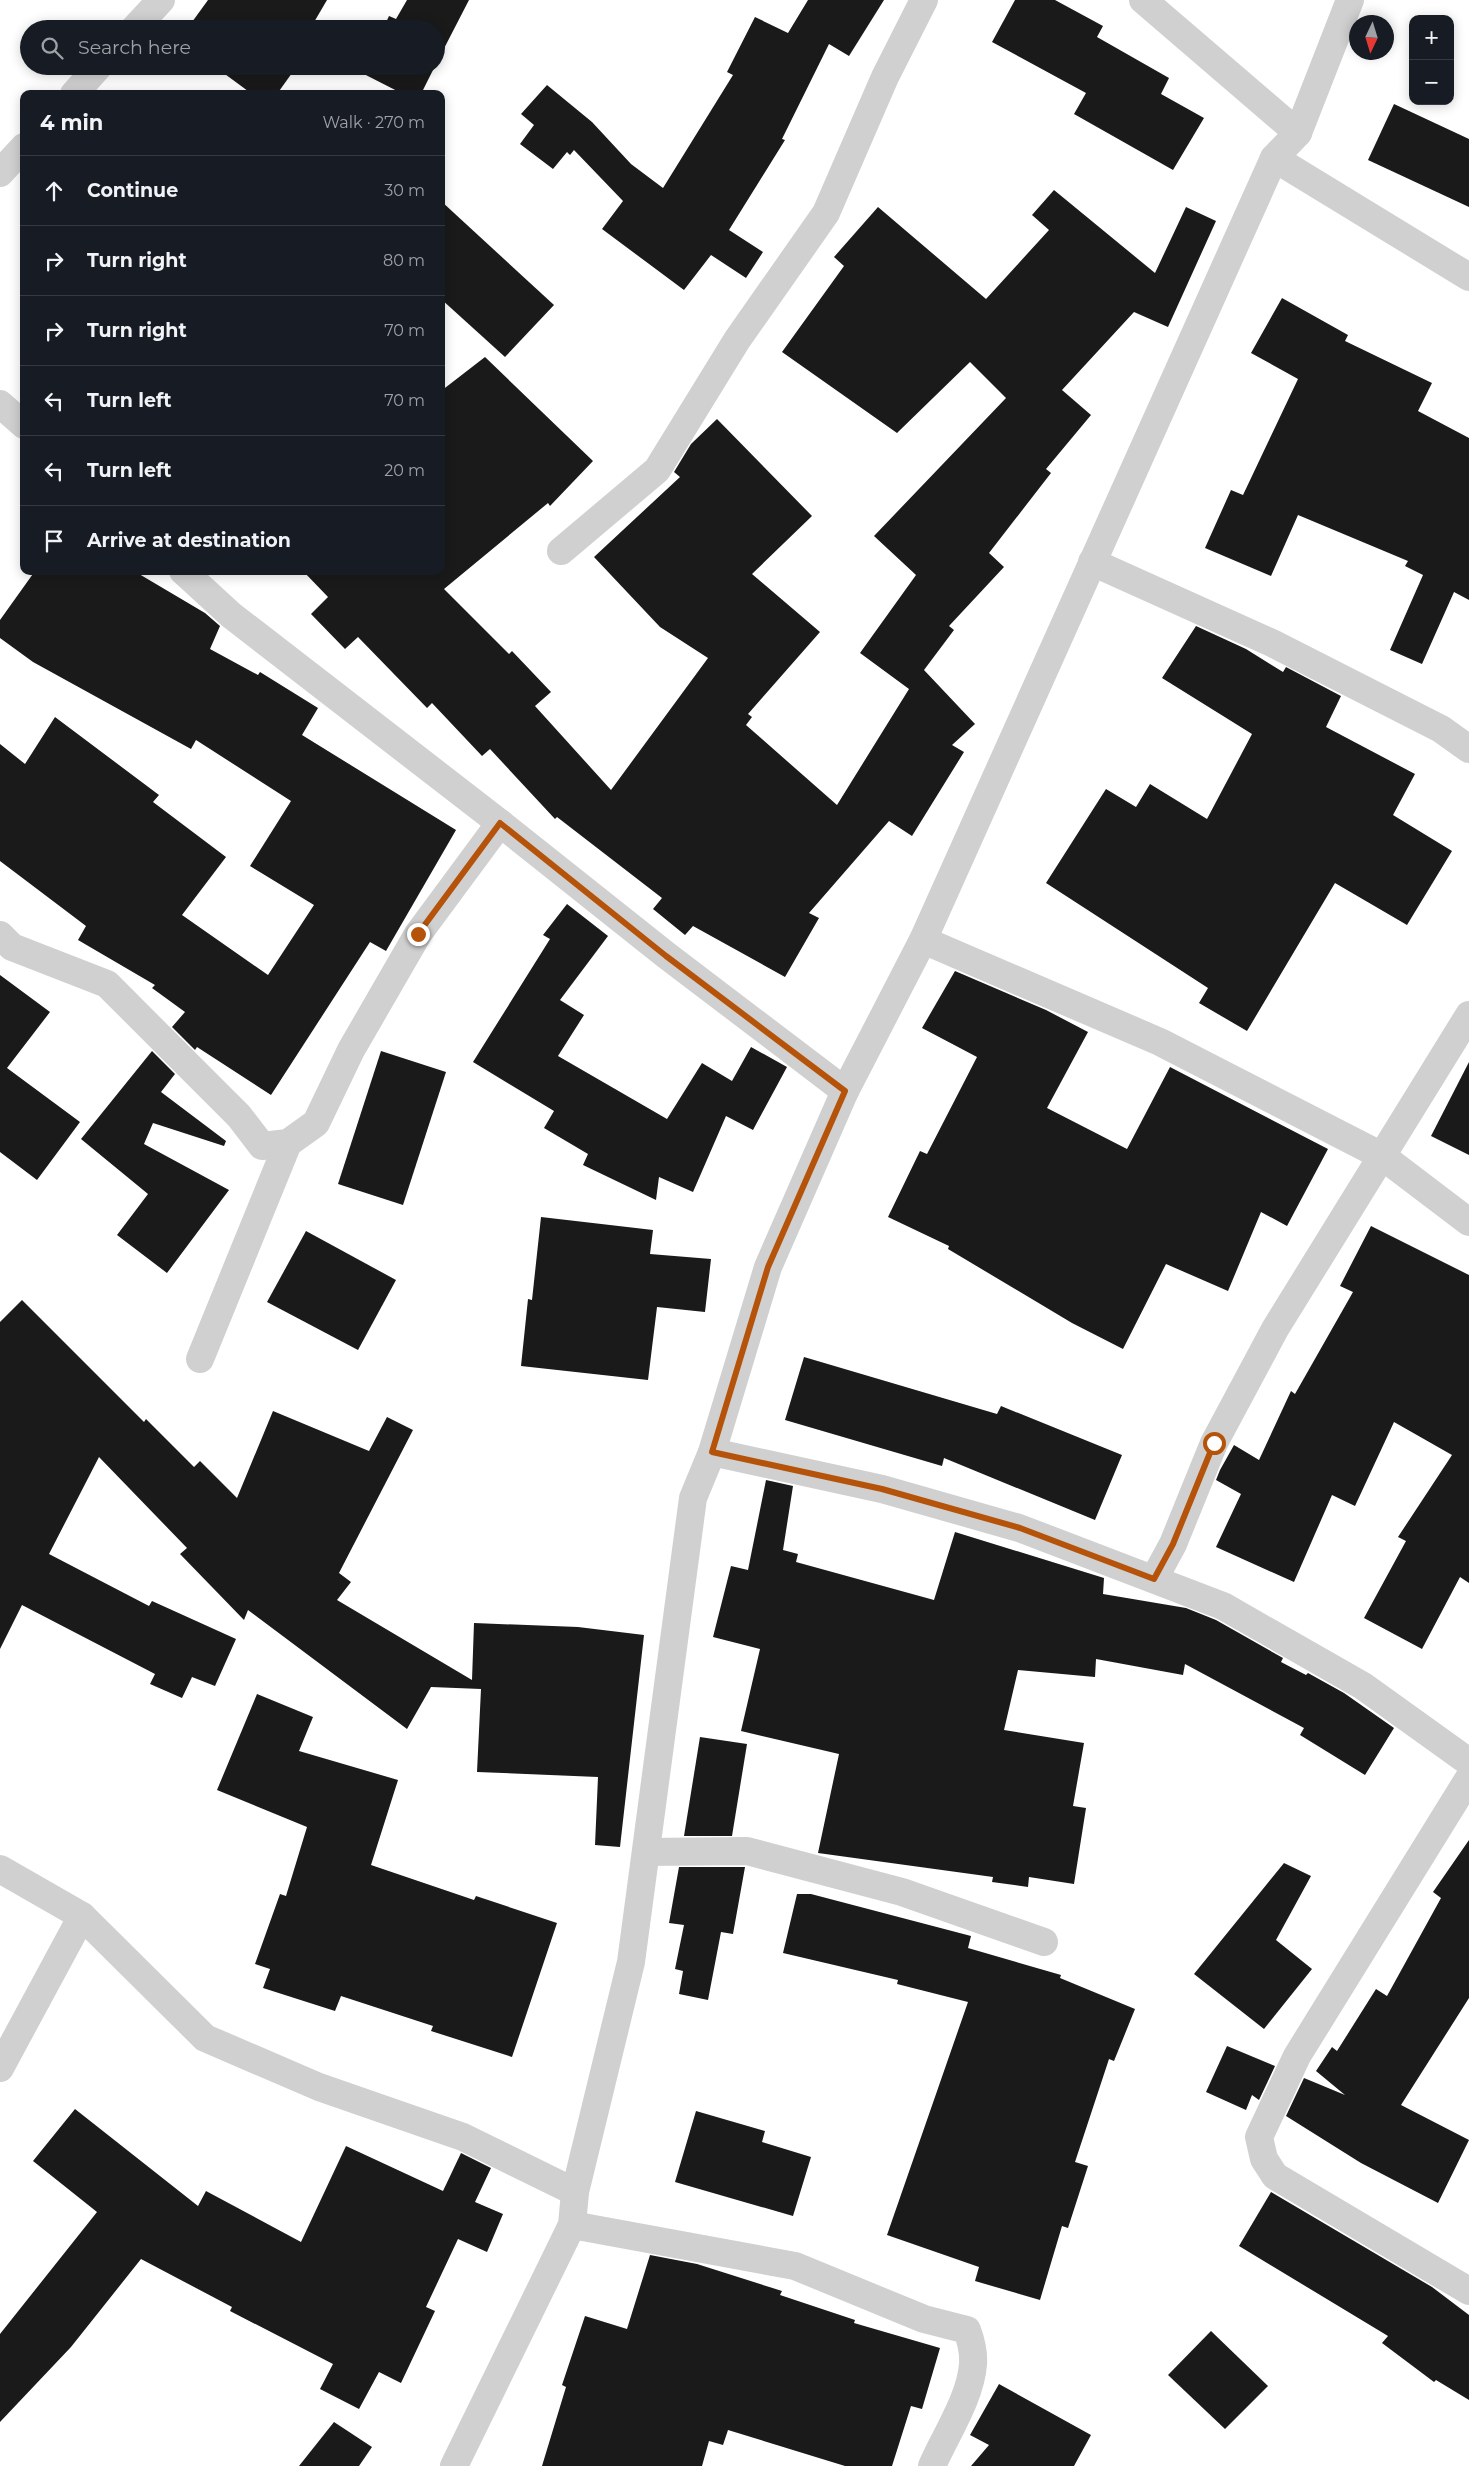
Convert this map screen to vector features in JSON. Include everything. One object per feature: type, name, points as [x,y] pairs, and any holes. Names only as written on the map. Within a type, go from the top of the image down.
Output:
[{"type":"street","points":[[142,20],[161,0]]},
{"type":"street","points":[[561,551],[657,470],[737,340],[826,213],[885,77],[924,0]]},
{"type":"street","points":[[1143,0],[1298,133]]},
{"type":"street","points":[[454,2466],[572,2225],[575,2192],[631,1962],[693,1498],[712,1452],[768,1267],[845,1091],[923,940],[1274,158],[1298,133],[1350,0]]},
{"type":"street","points":[[78,90],[91,75]]},
{"type":"street","points":[[0,173],[20,151]]},
{"type":"street","points":[[1274,158],[1469,277]]},
{"type":"street","points":[[0,404],[20,422]]},
{"type":"street","points":[[1092,562],[1272,643],[1441,728],[1469,749]]},
{"type":"street","points":[[187,575],[231,615],[500,823],[666,956],[845,1091]]},
{"type":"street","points":[[0,935],[12,948],[107,984],[239,1116],[262,1146],[288,1143],[316,1123],[351,1050],[418,934],[500,823]]},
{"type":"street","points":[[923,940],[1160,1042],[1382,1156],[1469,1222]]},
{"type":"street","points":[[1154,1579],[1173,1544],[1214,1443],[1275,1329],[1469,1015]]},
{"type":"street","points":[[200,1359],[288,1143]]},
{"type":"street","points":[[712,1452],[882,1489],[1020,1528],[1223,1606],[1346,1677],[1469,1762]]},
{"type":"street","points":[[1469,1778],[1297,2056],[1259,2137],[1264,2159],[1275,2176],[1469,2291]]},
{"type":"street","points":[[646,1852],[747,1851],[902,1892],[1044,1942]]},
{"type":"street","points":[[0,1870],[82,1916],[205,2038],[319,2087],[463,2137],[575,2192]]},
{"type":"street","points":[[0,2068],[82,1916]]},
{"type":"street","points":[[572,2225],[795,2266],[924,2318],[967,2330],[972,2347],[973,2365],[968,2389],[932,2466]]},
{"type":"building","points":[[208,0],[327,0],[315,20],[194,20]]},
{"type":"building","points":[[407,0],[469,0],[445,47],[445,20],[387,20],[389,16],[396,19]]},
{"type":"building","points":[[808,0],[884,0],[849,56],[829,44],[782,139],[785,140],[729,230],[763,252],[746,278],[711,255],[684,290],[602,229],[623,201],[574,150],[570,155],[567,152],[553,169],[520,144],[534,125],[521,114],[547,85],[592,122],[631,164],[663,188],[733,75],[727,72],[755,17],[788,33]]},
{"type":"building","points":[[1015,0],[1055,0],[1103,26],[1097,37],[1169,78],[1161,94],[1204,118],[1173,170],[1074,114],[1086,93],[992,42]]},
{"type":"building","points":[[226,75],[291,75],[280,90],[247,90]]},
{"type":"building","points":[[366,75],[430,75],[423,90],[395,90]]},
{"type":"building","points":[[1394,104],[1469,139],[1469,207],[1368,160]]},
{"type":"building","points":[[1054,190],[1155,273],[1186,207],[1216,221],[1168,327],[1134,312],[1062,390],[1091,415],[1046,469],[1051,473],[989,553],[1004,567],[949,626],[954,630],[924,670],[975,724],[952,745],[964,752],[912,836],[889,821],[809,913],[819,918],[785,977],[693,926],[685,935],[653,909],[662,898],[557,817],[555,819],[490,749],[482,756],[432,703],[427,708],[358,637],[345,649],[311,614],[328,597],[307,575],[445,575],[445,388],[485,357],[593,461],[550,506],[548,503],[444,589],[509,654],[512,651],[551,692],[535,706],[611,790],[708,658],[660,627],[594,557],[680,477],[674,472],[691,444],[717,419],[812,516],[752,574],[820,632],[748,714],[752,717],[746,725],[837,805],[909,689],[860,653],[916,575],[874,536],[1006,398],[970,362],[897,433],[782,352],[844,266],[834,257],[878,207],[986,299],[1049,230],[1032,215]]},
{"type":"building","points":[[445,205],[554,305],[505,357],[445,303]]},
{"type":"building","points":[[1282,298],[1348,335],[1345,341],[1432,383],[1418,411],[1469,438],[1469,600],[1454,592],[1422,664],[1390,650],[1423,575],[1405,566],[1408,561],[1298,515],[1271,576],[1205,548],[1231,490],[1243,495],[1298,379],[1251,353]]},
{"type":"building","points":[[32,575],[141,575],[205,613],[220,626],[210,649],[258,675],[260,672],[318,708],[302,735],[456,830],[386,951],[370,942],[271,1095],[197,1047],[195,1050],[172,1027],[185,1012],[152,988],[155,985],[78,940],[86,926],[0,861],[0,744],[25,764],[55,717],[159,795],[153,802],[226,857],[182,915],[268,975],[314,905],[250,866],[291,801],[196,740],[191,749],[33,662],[0,638],[0,620]]},
{"type":"building","points":[[1196,626],[1246,649],[1283,672],[1286,667],[1341,696],[1326,727],[1415,774],[1393,815],[1452,851],[1407,925],[1335,883],[1247,1031],[1199,1003],[1208,988],[1046,883],[1106,789],[1136,807],[1150,784],[1207,819],[1252,734],[1162,678]]},
{"type":"building","points":[[567,904],[608,936],[560,1000],[584,1015],[558,1056],[667,1119],[702,1063],[732,1081],[751,1047],[787,1067],[753,1130],[726,1116],[693,1192],[659,1177],[656,1200],[583,1165],[588,1154],[544,1128],[554,1111],[473,1062],[550,939],[543,935]]},
{"type":"building","points":[[955,971],[1046,1010],[1088,1032],[1047,1108],[1127,1149],[1170,1067],[1328,1149],[1287,1226],[1261,1212],[1228,1291],[1166,1264],[1123,1349],[1072,1323],[948,1249],[949,1246],[888,1217],[920,1151],[927,1154],[977,1057],[922,1028]]},
{"type":"building","points":[[0,975],[50,1012],[7,1068],[80,1122],[37,1180],[0,1152]]},
{"type":"building","points":[[152,1051],[175,1074],[161,1092],[226,1141],[224,1146],[153,1123],[144,1144],[229,1190],[167,1273],[117,1235],[148,1194],[81,1139]]},
{"type":"building","points":[[381,1051],[446,1072],[403,1205],[338,1184]]},
{"type":"building","points":[[1469,1062],[1469,1155],[1431,1136]]},
{"type":"building","points":[[541,1217],[653,1230],[650,1254],[711,1259],[705,1312],[657,1307],[648,1380],[521,1366],[528,1299],[532,1300]]},
{"type":"building","points":[[1371,1226],[1469,1275],[1469,1583],[1460,1577],[1422,1649],[1364,1618],[1406,1541],[1398,1537],[1452,1455],[1394,1422],[1355,1506],[1332,1495],[1294,1582],[1216,1547],[1241,1494],[1216,1480],[1220,1470],[1234,1445],[1259,1460],[1291,1391],[1295,1394],[1353,1292],[1340,1286]]},
{"type":"building","points":[[306,1231],[396,1280],[358,1350],[267,1302]]},
{"type":"building","points":[[22,1300],[144,1422],[146,1419],[194,1467],[200,1461],[237,1498],[273,1411],[369,1451],[387,1417],[413,1430],[339,1573],[351,1582],[337,1600],[472,1680],[474,1623],[578,1627],[644,1635],[620,1847],[595,1845],[598,1777],[477,1772],[481,1689],[431,1687],[407,1729],[248,1610],[244,1620],[180,1554],[187,1548],[99,1457],[49,1554],[149,1606],[152,1601],[236,1639],[215,1686],[192,1677],[182,1698],[150,1684],[155,1674],[22,1605],[0,1649],[0,1322]]},
{"type":"building","points":[[804,1357],[997,1414],[1001,1406],[1122,1455],[1095,1520],[944,1458],[942,1466],[785,1420]]},
{"type":"building","points":[[766,1480],[793,1486],[783,1550],[798,1554],[796,1562],[934,1600],[955,1532],[1104,1578],[1103,1594],[1186,1608],[1216,1620],[1283,1658],[1281,1662],[1306,1675],[1308,1673],[1344,1693],[1394,1728],[1365,1775],[1300,1735],[1304,1728],[1185,1664],[1183,1675],[1096,1659],[1095,1677],[1018,1670],[1004,1730],[1084,1743],[1073,1806],[1086,1808],[1074,1884],[1029,1877],[1028,1887],[992,1882],[993,1877],[818,1853],[839,1754],[741,1731],[760,1649],[713,1637],[731,1566],[748,1570]]},
{"type":"building","points":[[257,1694],[313,1717],[299,1751],[398,1780],[371,1865],[474,1900],[476,1896],[557,1923],[512,2057],[431,2031],[433,2026],[341,1996],[335,2011],[263,1988],[270,1969],[255,1964],[280,1894],[286,1896],[307,1827],[217,1790]]},
{"type":"building","points":[[700,1737],[747,1744],[732,1836],[684,1836]]},
{"type":"building","points":[[1469,1840],[1469,1998],[1401,2105],[1469,2140],[1438,2203],[1361,2163],[1286,2116],[1304,2078],[1345,2095],[1316,2071],[1332,2047],[1337,2051],[1376,1989],[1387,1996],[1441,1898],[1433,1892]]},
{"type":"building","points":[[1284,1863],[1311,1876],[1276,1940],[1312,1969],[1264,2029],[1194,1974]]},
{"type":"building","points":[[679,1867],[745,1867],[733,1934],[721,1932],[708,2000],[679,1994],[683,1971],[675,1969],[684,1925],[669,1923]]},
{"type":"building","points":[[797,1894],[811,1894],[971,1936],[968,1948],[1061,1975],[1060,1978],[1135,2009],[1114,2061],[1109,2059],[1075,2162],[1088,2166],[1068,2228],[1062,2226],[1040,2300],[975,2281],[979,2267],[887,2235],[968,2002],[897,1984],[898,1980],[783,1953]]},
{"type":"building","points":[[1227,2046],[1275,2066],[1259,2100],[1252,2095],[1246,2110],[1206,2092]]},
{"type":"building","points":[[75,2109],[198,2206],[206,2191],[301,2242],[346,2146],[443,2191],[461,2153],[491,2168],[475,2202],[503,2214],[487,2252],[458,2239],[426,2307],[435,2311],[401,2383],[379,2372],[359,2409],[320,2389],[333,2364],[230,2311],[232,2307],[141,2259],[71,2347],[0,2422],[0,2334],[97,2212],[33,2161]]},
{"type":"building","points":[[696,2111],[765,2131],[762,2142],[811,2157],[793,2216],[675,2182]]},
{"type":"building","points":[[1271,2192],[1432,2287],[1469,2315],[1469,2400],[1436,2380],[1434,2382],[1382,2343],[1388,2336],[1239,2246]]},
{"type":"building","points":[[650,2255],[697,2264],[782,2291],[780,2295],[855,2320],[854,2323],[940,2348],[922,2409],[911,2406],[892,2466],[845,2466],[728,2430],[723,2445],[709,2441],[702,2466],[542,2466],[566,2387],[562,2385],[585,2316],[627,2329]]},
{"type":"building","points":[[1211,2331],[1268,2386],[1225,2429],[1168,2375]]},
{"type":"building","points":[[999,2384],[1091,2435],[1074,2466],[971,2466],[989,2445],[970,2435]]},
{"type":"building","points":[[334,2422],[372,2447],[359,2466],[299,2466]]},
{"type":"route","points":[[418,934],[500,823],[666,956],[845,1091],[768,1267],[712,1452],[882,1489],[1020,1528],[1154,1579],[1173,1544],[1214,1443]]}]
